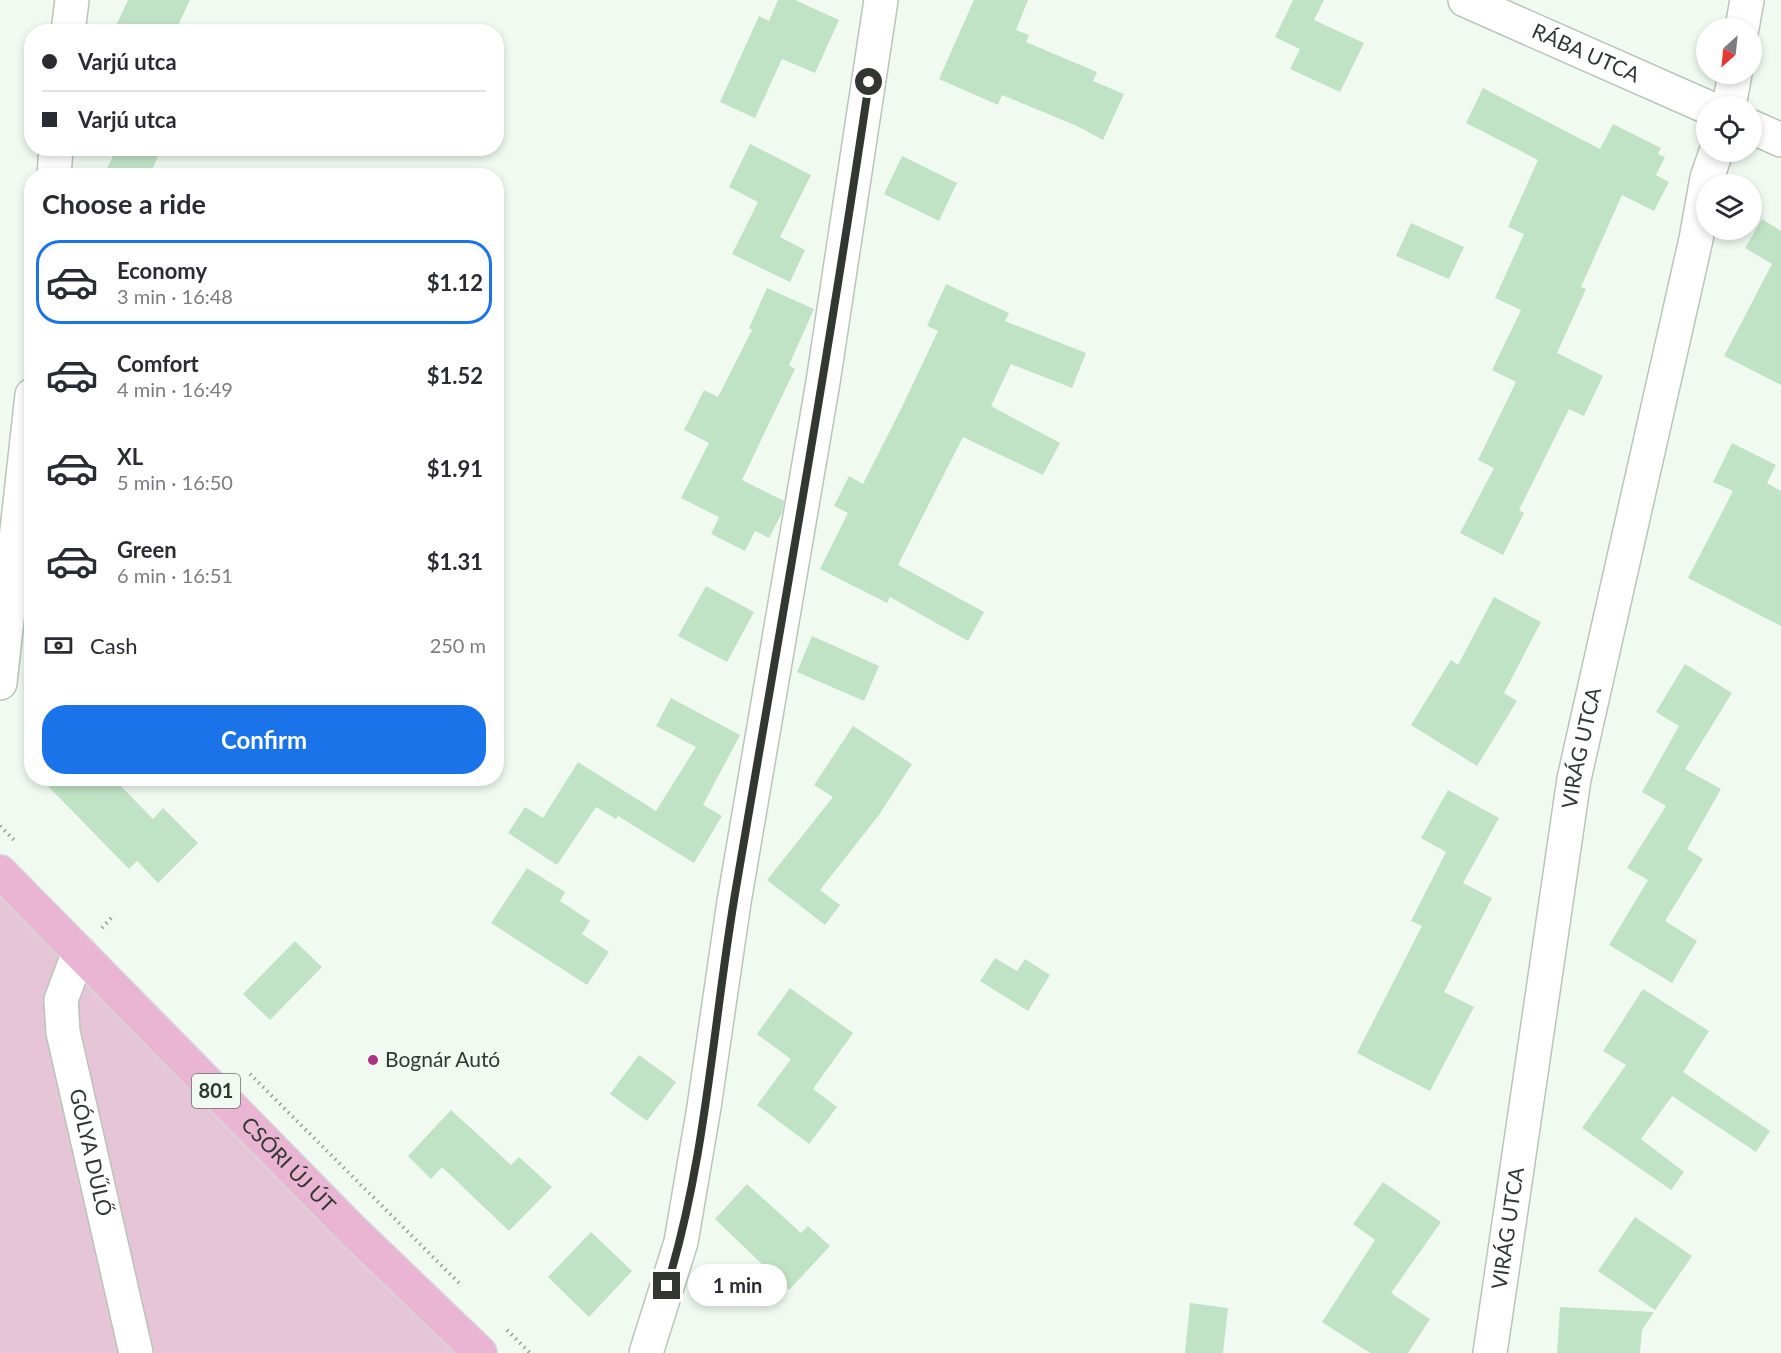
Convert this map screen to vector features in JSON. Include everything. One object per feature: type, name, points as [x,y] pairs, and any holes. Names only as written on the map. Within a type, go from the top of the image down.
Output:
[{"type":"main road","name":"CSÓRI ÚJ ÚT","points":[[0,872],[352,1230],[480,1353]]},
{"type":"street","points":[[69,24],[72,0]]},
{"type":"street","points":[[646,1353],[681,1242],[734,902],[823,382],[881,0]]},
{"type":"street","name":"RÁBA UTCA","points":[[1465,0],[1696,102]]},
{"type":"street","points":[[1744,18],[1747,0]]},
{"type":"street","points":[[1762,131],[1781,140]]},
{"type":"street","name":"VIRÁG UTCA","points":[[1490,1353],[1574,779],[1694,250],[1707,178],[1713,162]]},
{"type":"street","points":[[0,683],[24,467]]},
{"type":"street","name":"GÓLYA DŰLŐ","points":[[79,952],[61,1000],[63,1032],[136,1353]]},
{"type":"path","points":[[110,936],[102,927],[112,917]]},
{"type":"path","points":[[244,1069],[463,1286]]},
{"type":"path","points":[[504,1328],[530,1353]]},
{"type":"shaded area","points":[[0,872],[480,1353],[0,1353]]},
{"type":"building","points":[[128,0],[190,0],[179,24],[117,24]]},
{"type":"building","points":[[778,0],[795,0],[839,20],[815,73],[782,59],[755,118],[720,102],[759,16],[769,21]]},
{"type":"building","points":[[974,0],[1028,0],[1016,30],[1029,35],[1026,42],[1097,72],[1093,81],[1124,94],[1103,140],[1077,126],[1002,95],[998,105],[939,79]]},
{"type":"building","points":[[1293,0],[1324,0],[1314,20],[1364,43],[1340,92],[1290,69],[1300,49],[1275,37]]},
{"type":"building","points":[[1483,88],[1600,149],[1613,124],[1661,148],[1658,154],[1665,157],[1656,175],[1669,182],[1654,211],[1622,195],[1581,287],[1586,289],[1557,353],[1603,376],[1584,416],[1569,409],[1519,510],[1524,513],[1503,555],[1460,533],[1494,468],[1478,460],[1516,382],[1492,370],[1521,310],[1495,298],[1524,234],[1508,227],[1538,160],[1466,123]]},
{"type":"building","points":[[750,144],[811,175],[780,237],[805,250],[790,282],[732,254],[758,202],[729,187]]},
{"type":"building","points":[[113,156],[158,156],[153,168],[107,168]]},
{"type":"building","points":[[902,156],[957,183],[939,221],[884,194]]},
{"type":"building","points":[[1762,219],[1781,231],[1781,385],[1724,356],[1772,264],[1745,248],[1750,240],[1762,240]]},
{"type":"building","points":[[1411,223],[1464,247],[1449,279],[1396,256]]},
{"type":"building","points":[[946,284],[1009,313],[1005,321],[1086,353],[1072,388],[1011,364],[991,406],[1060,443],[1043,475],[963,437],[898,565],[984,612],[968,641],[890,597],[887,603],[820,569],[848,513],[834,506],[849,476],[863,484],[902,407],[938,331],[927,326]]},
{"type":"building","points":[[767,288],[814,309],[789,365],[795,369],[742,480],[784,501],[782,513],[769,538],[755,531],[745,551],[711,534],[719,517],[681,498],[709,443],[684,430],[704,390],[718,397],[752,330],[749,328]]},
{"type":"building","points":[[1732,443],[1776,465],[1767,483],[1781,491],[1781,626],[1688,578],[1733,491],[1713,482]]},
{"type":"building","points":[[706,586],[754,612],[727,662],[678,636]]},
{"type":"building","points":[[1494,597],[1541,622],[1504,693],[1517,701],[1477,766],[1411,725],[1451,660],[1458,665]]},
{"type":"building","points":[[812,636],[879,666],[864,701],[797,672]]},
{"type":"building","points":[[1685,664],[1732,693],[1685,769],[1721,789],[1687,849],[1703,859],[1665,921],[1697,941],[1672,983],[1609,945],[1648,880],[1627,868],[1666,806],[1642,792],[1679,726],[1656,712]]},
{"type":"building","points":[[671,698],[740,735],[703,805],[722,816],[694,863],[618,816],[616,819],[596,807],[557,865],[508,833],[525,807],[543,818],[578,762],[656,811],[696,747],[656,726]]},
{"type":"building","points":[[853,726],[912,764],[879,815],[820,890],[840,905],[825,925],[767,880],[833,797],[814,785]]},
{"type":"building","points":[[48,786],[121,786],[153,819],[163,808],[198,843],[158,883],[137,861],[129,869]]},
{"type":"building","points":[[1448,790],[1499,818],[1463,883],[1492,898],[1444,992],[1474,1007],[1430,1091],[1357,1053],[1422,926],[1411,921],[1446,852],[1421,838]]},
{"type":"building","points":[[527,868],[565,892],[560,901],[590,921],[582,934],[609,952],[587,985],[491,923]]},
{"type":"building","points":[[295,941],[322,967],[270,1020],[243,994]]},
{"type":"building","points":[[995,958],[1017,971],[1025,959],[1050,975],[1028,1011],[980,981]]},
{"type":"building","points":[[790,988],[853,1033],[813,1089],[837,1107],[809,1144],[757,1105],[791,1059],[757,1034]]},
{"type":"building","points":[[1643,989],[1709,1031],[1683,1072],[1770,1131],[1756,1152],[1672,1096],[1641,1139],[1684,1172],[1671,1190],[1582,1128],[1626,1065],[1603,1051]]},
{"type":"building","points":[[639,1055],[676,1082],[647,1121],[610,1094]]},
{"type":"building","points":[[451,1110],[511,1165],[519,1157],[552,1187],[509,1231],[442,1167],[431,1179],[408,1156]]},
{"type":"building","points":[[1383,1182],[1441,1222],[1391,1293],[1430,1319],[1408,1353],[1370,1353],[1322,1322],[1375,1240],[1353,1224]]},
{"type":"building","points":[[747,1184],[801,1233],[808,1226],[830,1246],[789,1290],[715,1219]]},
{"type":"building","points":[[1635,1217],[1692,1256],[1655,1310],[1598,1271]]},
{"type":"building","points":[[591,1232],[632,1271],[589,1317],[548,1277]]},
{"type":"building","points":[[1190,1303],[1228,1308],[1223,1353],[1185,1353]]},
{"type":"building","points":[[1560,1307],[1654,1312],[1642,1330],[1640,1353],[1557,1353]]},
{"type":"place","name":"Bognár Autó","points":[[373,1060]]},
{"type":"route","points":[[667,1286],[681,1242],[704,1107],[734,902],[823,382],[869,82]]}]
